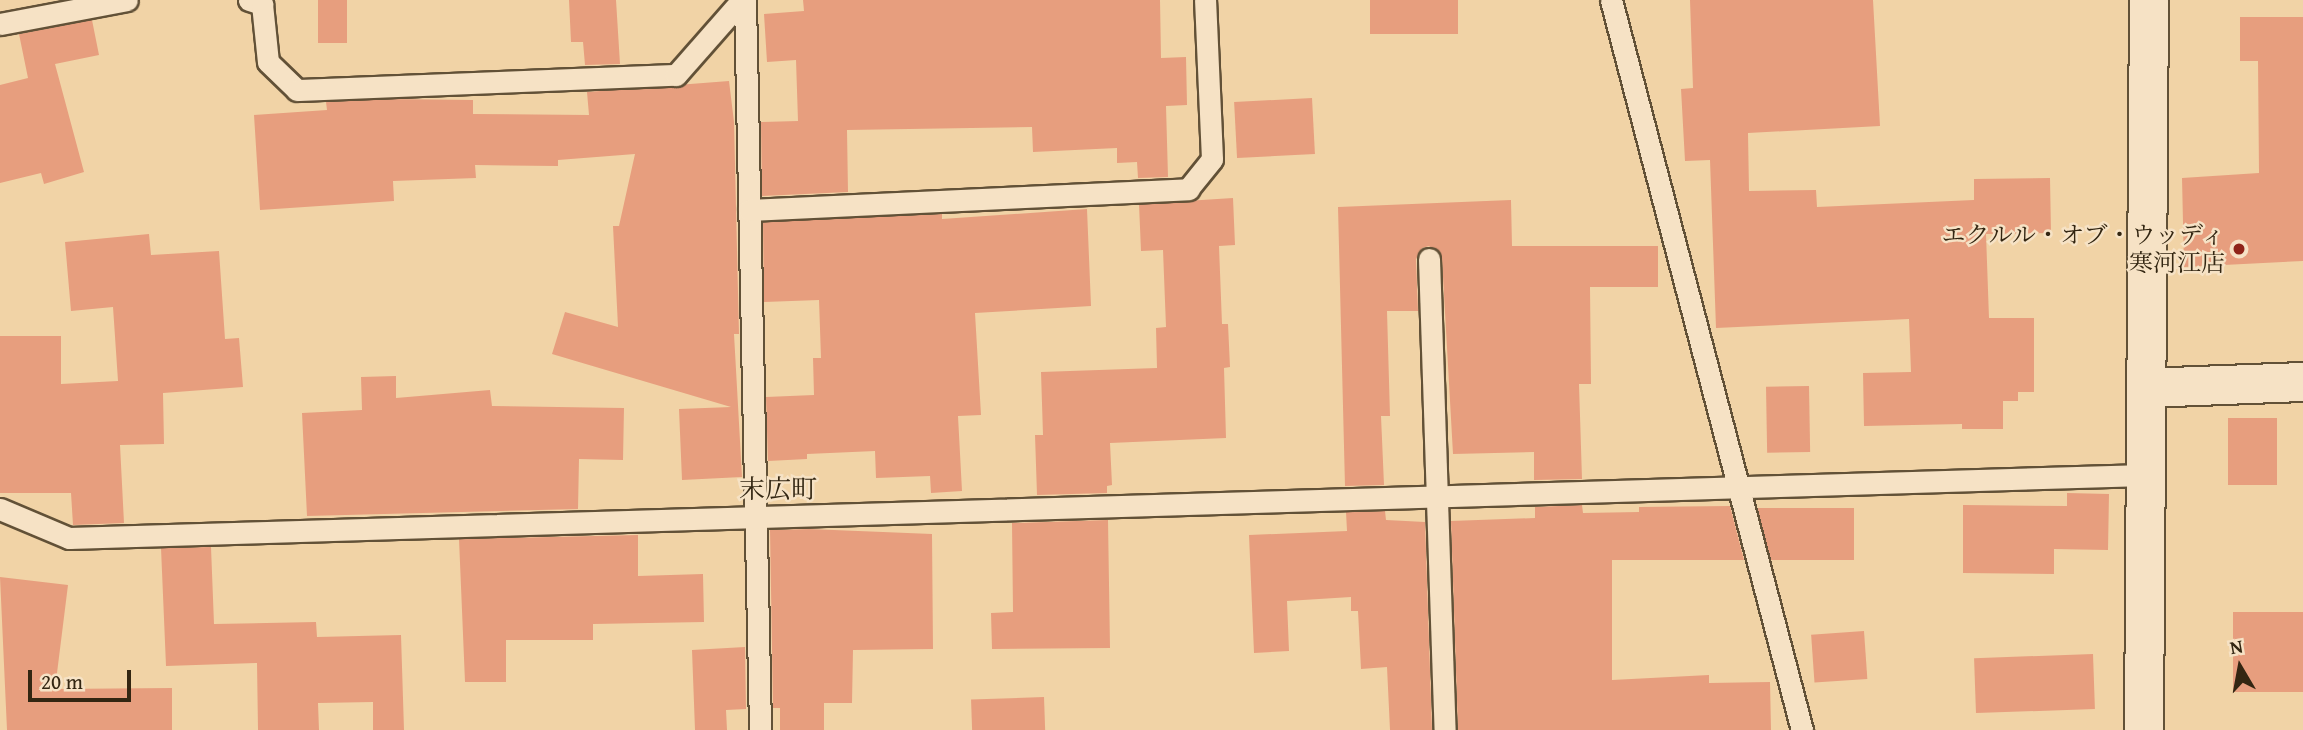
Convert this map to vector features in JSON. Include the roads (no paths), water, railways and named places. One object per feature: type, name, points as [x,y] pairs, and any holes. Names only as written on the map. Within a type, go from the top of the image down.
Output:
[{"type":"street","points":[[2144,730],[2149,0]]},
{"type":"street","points":[[2146,388],[2303,382]]},
{"type":"lane","points":[[0,24],[127,0]]},
{"type":"lane","points":[[249,0],[262,4],[268,62],[297,90],[676,75],[743,1]]},
{"type":"lane","points":[[749,211],[1188,189],[1212,159],[1205,0]]},
{"type":"lane","points":[[1611,0],[1802,730]]},
{"type":"lane","points":[[743,1],[760,730]]},
{"type":"lane","points":[[1429,260],[1445,730]]},
{"type":"lane","points":[[0,509],[69,538],[2145,475]]},
{"type":"place","name":"エクルル・オブ・ウッディ 寒河江店","points":[[2239,249]]},
{"type":"district","name":"末広町","points":[[778,489]]}]
